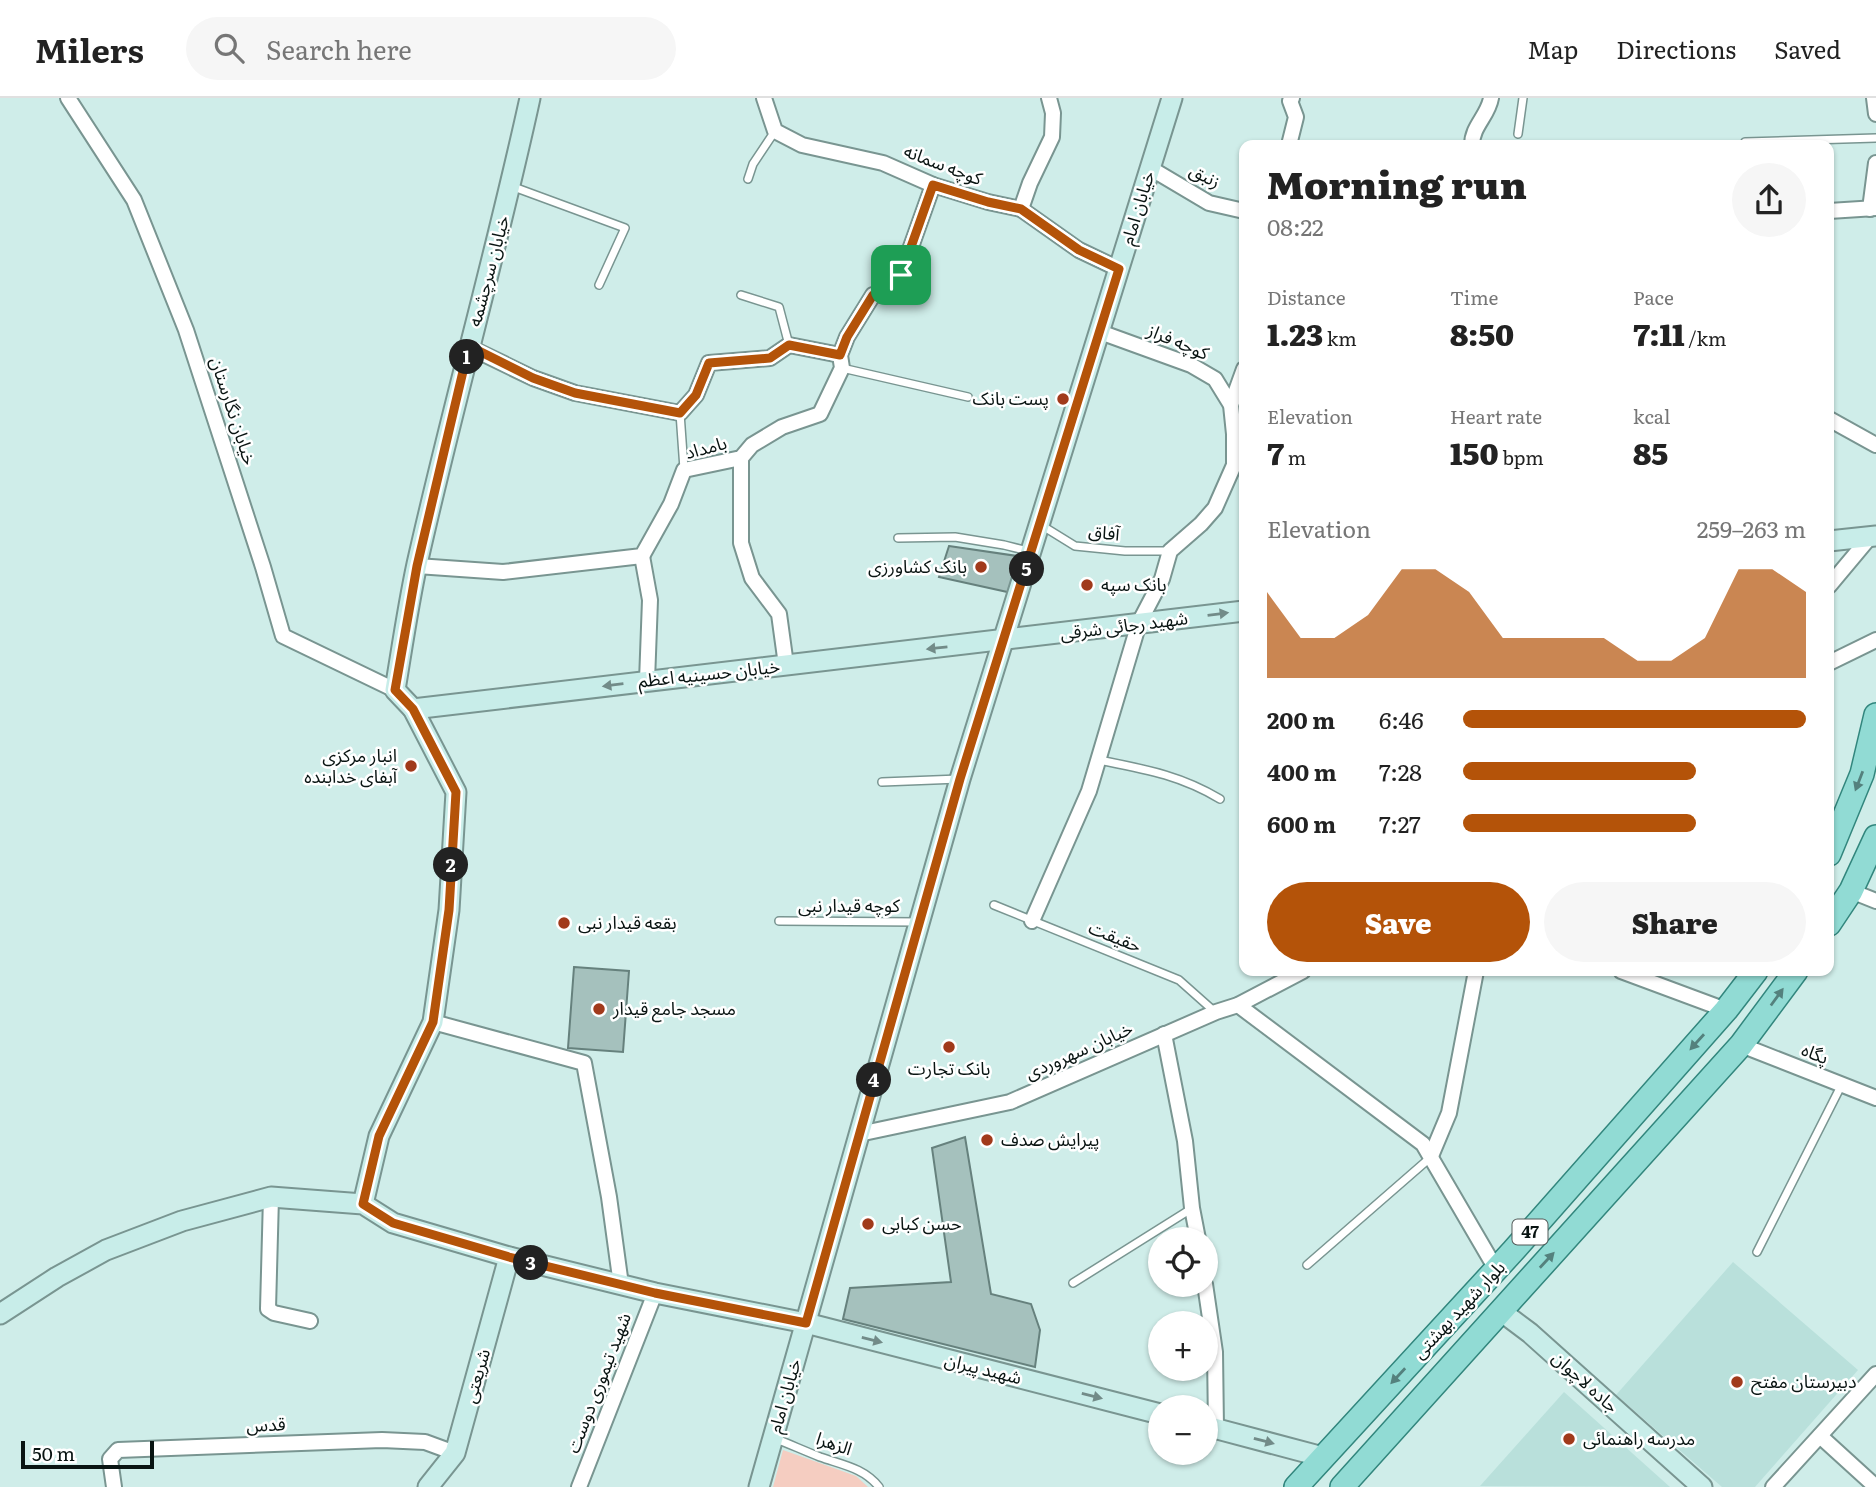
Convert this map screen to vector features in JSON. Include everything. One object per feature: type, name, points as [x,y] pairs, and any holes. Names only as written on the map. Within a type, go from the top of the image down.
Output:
[{"type":"main road","points":[[1834,843],[1862,774],[1876,716]]},
{"type":"main road","points":[[1834,917],[1851,891],[1876,837]]},
{"type":"main road","name":"بلوار شهید بهشتی","points":[[1296,1487],[1496,1269],[1726,1010],[1752,976]]},
{"type":"main road","name":"بلوار شهید بهشتی","points":[[1495,1320],[1741,1045],[1792,976]]},
{"type":"main road","points":[[1461,1305],[1464,1320],[1473,1327],[1495,1320]]},
{"type":"main road","name":"47","points":[[1342,1487],[1495,1320]]},
{"type":"street","name":"خیابان نگارستان","points":[[68,98],[134,200],[186,330],[283,636],[395,690]]},
{"type":"street","name":"خیابان سرچشمه","points":[[395,690],[417,566],[469,346],[511,186],[530,98]]},
{"type":"street","points":[[764,98],[775,131]]},
{"type":"street","points":[[1021,209],[1052,137],[1053,113],[1049,98]]},
{"type":"street","name":"خیابان امام","points":[[759,1487],[960,779],[1172,98]]},
{"type":"street","points":[[1290,140],[1296,117],[1290,101],[1292,98]]},
{"type":"street","points":[[1473,140],[1478,121],[1490,105],[1491,98]]},
{"type":"street","points":[[1874,98],[1876,114]]},
{"type":"street","name":"کوچه سمانه","points":[[775,131],[802,145],[883,163],[933,185],[1021,209],[1079,250],[1119,269]]},
{"type":"street","points":[[1834,211],[1873,208],[1876,163]]},
{"type":"street","name":"زنبق","points":[[1150,168],[1209,203],[1239,210]]},
{"type":"street","name":"بامداد","points":[[642,556],[671,504],[684,470],[741,458],[752,445],[782,427],[820,414],[841,361],[847,337],[873,295],[884,294],[901,275],[933,185]]},
{"type":"street","name":"کوچه فراز","points":[[1100,332],[1191,365],[1214,379],[1231,405]]},
{"type":"street","points":[[469,346],[533,378],[575,393],[680,413],[696,395],[709,363],[770,358],[789,345],[841,361]]},
{"type":"street","points":[[1032,921],[1073,831],[1098,760],[1139,623],[1162,579],[1170,551],[1216,508],[1239,464],[1231,405],[1239,383]]},
{"type":"street","points":[[1834,422],[1876,445]]},
{"type":"street","points":[[741,458],[741,544],[752,578],[779,614],[786,665]]},
{"type":"street","points":[[1834,541],[1873,537]]},
{"type":"street","points":[[1834,580],[1873,537]]},
{"type":"street","points":[[417,566],[503,572],[642,556],[650,600],[647,681]]},
{"type":"street","name":"شهید رجائی شرقی","points":[[1004,641],[1239,612]]},
{"type":"street","points":[[1834,661],[1876,640]]},
{"type":"street","name":"خیابان حسینیه اعظم","points":[[413,709],[1004,641]]},
{"type":"street","points":[[0,1314],[57,1277],[106,1250],[182,1221],[271,1197],[363,1204],[379,1136],[433,1022],[449,910],[456,792],[413,709],[395,690]]},
{"type":"street","points":[[1851,891],[1876,901]]},
{"type":"street","name":"خیابان سهروردی","points":[[859,1134],[1010,1102],[1164,1034],[1238,1005],[1293,976]]},
{"type":"street","points":[[1432,1156],[1449,1114],[1475,976]]},
{"type":"street","points":[[1632,976],[1726,1010]]},
{"type":"street","points":[[1238,1005],[1423,1144],[1496,1269]]},
{"type":"street","points":[[433,1022],[584,1063],[609,1197],[621,1285]]},
{"type":"street","points":[[1164,1034],[1185,1141],[1196,1227]]},
{"type":"street","name":"پگاه","points":[[1741,1045],[1876,1098]]},
{"type":"street","points":[[271,1197],[268,1309],[274,1313],[310,1321]]},
{"type":"street","name":"شهید پیران","points":[[363,1204],[393,1223],[509,1257],[655,1293],[806,1323],[1148,1411]]},
{"type":"street","name":"شریعتی","points":[[428,1487],[455,1453],[509,1257]]},
{"type":"street","name":"شهید تیموری دوست","points":[[579,1487],[655,1293]]},
{"type":"street","points":[[1207,1297],[1214,1352],[1212,1395]]},
{"type":"street","name":"جاده لاچوان","points":[[1495,1320],[1530,1334],[1702,1487]]},
{"type":"street","points":[[1773,1487],[1876,1374]]},
{"type":"street","points":[[1218,1429],[1323,1457]]},
{"type":"street","points":[[1820,1436],[1876,1487]]},
{"type":"street","name":"قدس","points":[[114,1487],[110,1459],[118,1450],[382,1440],[425,1442],[455,1453]]},
{"type":"lane","points":[[1518,134],[1523,98]]},
{"type":"lane","points":[[748,179],[752,164],[775,131]]},
{"type":"lane","points":[[1810,140],[1876,138]]},
{"type":"lane","points":[[511,186],[625,228],[599,285]]},
{"type":"lane","points":[[741,295],[779,307],[789,345]]},
{"type":"lane","points":[[841,361],[968,397]]},
{"type":"lane","points":[[680,413],[684,470]]},
{"type":"lane","name":"آفاق","points":[[1040,524],[1075,545],[1125,551],[1170,551]]},
{"type":"lane","points":[[898,538],[955,537],[1004,545],[1032,553]]},
{"type":"lane","points":[[1098,760],[1178,778],[1195,784],[1220,799]]},
{"type":"lane","points":[[882,782],[960,779]]},
{"type":"lane","name":"حقیقت","points":[[994,905],[1179,980],[1216,1012]]},
{"type":"lane","name":"کوچه قیدار نبی","points":[[779,921],[919,922]]},
{"type":"lane","points":[[1756,1252],[1841,1086]]},
{"type":"lane","points":[[1307,1265],[1432,1156]]},
{"type":"lane","points":[[1073,1283],[1192,1208]]},
{"type":"lane","name":"الزهرا","points":[[773,1437],[822,1458],[851,1466],[870,1476],[879,1487]]},
{"type":"shaded area","name":"دبیرستان مفتح","points":[[1733,1262],[1858,1370],[1755,1487],[1722,1487],[1616,1395]]},
{"type":"shaded area","name":"مدرسه راهنمائی","points":[[1564,1392],[1670,1487],[1480,1486]]},
{"type":"shaded area","points":[[783,1450],[856,1476],[868,1487],[773,1487]]},
{"type":"building","name":"بانک کشاورزی","points":[[949,546],[1024,557],[1012,593],[939,577]]},
{"type":"building","name":"مسجد جامع قیدار","points":[[574,967],[629,971],[623,1052],[568,1048]]},
{"type":"building","points":[[965,1137],[991,1294],[1031,1304],[1040,1330],[1035,1367],[843,1319],[850,1288],[951,1282],[932,1148]]},
{"type":"place","name":"پست بانک","points":[[1063,399]]},
{"type":"place","name":"بانک کشاورزی","points":[[981,567]]},
{"type":"place","name":"بانک سپه","points":[[1087,585]]},
{"type":"place","name":"انبار مرکزی آبفای خدابنده","points":[[411,766]]},
{"type":"place","name":"بقعه قیدار نبی","points":[[564,923]]},
{"type":"place","name":"مسجد جامع قیدار","points":[[599,1009]]},
{"type":"place","name":"بانک تجارت","points":[[949,1047]]},
{"type":"place","name":"پیرایش صدف","points":[[987,1140]]},
{"type":"place","name":"حسن کبابی","points":[[868,1224]]},
{"type":"place","name":"دبیرستان مفتح","points":[[1737,1382]]},
{"type":"place","name":"مدرسه راهنمائی","points":[[1569,1439]]},
{"type":"route","points":[[933,185],[1021,209],[1079,250],[1119,269],[960,779],[806,1323],[655,1293],[509,1257],[393,1223],[363,1204],[379,1136],[433,1022],[449,910],[456,792],[413,709],[395,690],[417,566],[469,346],[533,378],[575,393],[680,413],[696,395],[709,363],[747,362],[770,358],[789,345],[840,355],[847,337],[873,295],[884,294],[901,275],[933,185]]}]
